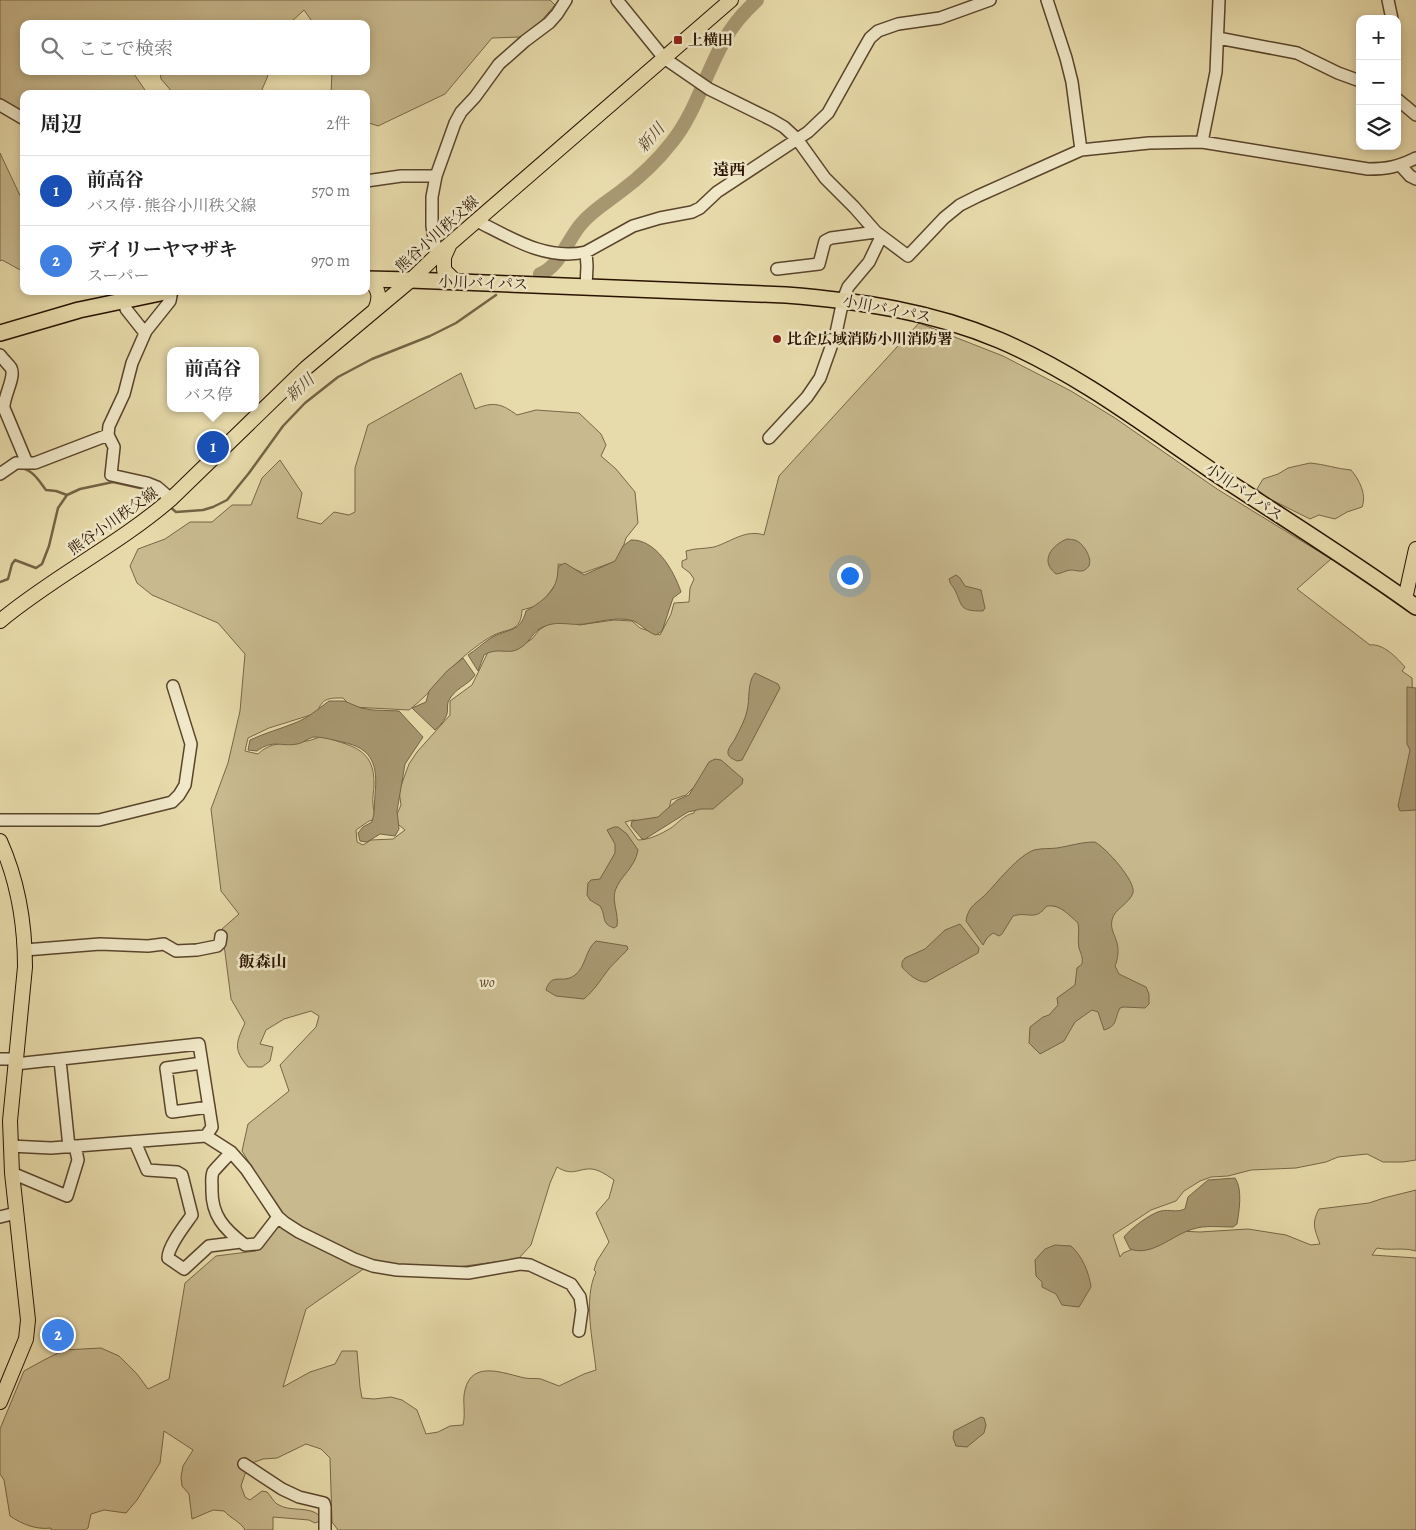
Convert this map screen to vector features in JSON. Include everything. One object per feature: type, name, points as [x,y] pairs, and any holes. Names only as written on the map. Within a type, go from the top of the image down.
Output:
[{"type":"highway","name":"小川バイパス","points":[[370,280],[786,295],[843,300],[919,314],[998,340],[1029,354],[1104,396],[1222,478],[1410,603]]},
{"type":"highway","points":[[0,333],[78,310],[151,295]]},
{"type":"main road","name":"熊谷小川秩父線","points":[[0,621],[43,589],[125,535],[171,499],[306,368],[411,280],[437,255],[731,0]]},
{"type":"main road","points":[[449,245],[444,257],[444,270],[456,282]]},
{"type":"main road","points":[[370,282],[378,290],[379,295],[375,310]]},
{"type":"main road","points":[[1410,603],[1416,549]]},
{"type":"main road","points":[[0,840],[14,877],[20,900],[25,950],[10,1121],[10,1146],[28,1329],[26,1339],[0,1402]]},
{"type":"street","points":[[437,255],[432,226],[432,197],[436,176],[455,123],[461,112],[475,97],[499,64],[549,23],[566,0]]},
{"type":"street","points":[[617,0],[664,58],[709,89],[784,127],[797,139],[826,178],[878,235],[908,256],[944,218],[960,206],[978,196],[1081,150],[1149,143],[1202,142],[1368,169],[1385,169],[1401,166],[1416,158]]},
{"type":"street","points":[[477,221],[538,250],[568,254],[586,252],[633,226],[660,218],[692,212],[700,208],[717,192],[808,132],[828,113],[870,38],[878,31],[898,24],[940,18],[990,0]]},
{"type":"street","points":[[1047,0],[1072,82],[1081,150]]},
{"type":"street","points":[[1202,142],[1216,72],[1219,0]]},
{"type":"street","points":[[1388,0],[1391,15]]},
{"type":"street","points":[[1218,38],[1297,54],[1338,73],[1356,79]]},
{"type":"street","points":[[1401,102],[1416,115]]},
{"type":"street","points":[[0,105],[20,117]]},
{"type":"street","points":[[1401,166],[1410,176],[1416,179]]},
{"type":"street","points":[[370,180],[401,176],[436,176]]},
{"type":"street","points":[[777,270],[819,264],[825,241],[831,238],[878,235]]},
{"type":"street","points":[[769,438],[807,397],[820,378],[836,333],[843,300],[848,287],[869,262],[878,235]]},
{"type":"street","points":[[586,252],[586,287]]},
{"type":"street","points":[[171,295],[170,301],[145,333],[132,363],[124,394],[109,426],[108,435],[114,447],[111,475],[158,487],[171,499]]},
{"type":"street","points":[[126,309],[145,333]]},
{"type":"street","points":[[0,355],[12,370],[3,402],[4,408],[27,463]]},
{"type":"street","points":[[0,474],[16,463],[43,460],[108,435]]},
{"type":"street","points":[[0,820],[99,820],[172,802],[185,785],[191,744],[173,686]]},
{"type":"street","points":[[25,950],[86,944],[148,946],[164,944],[176,951],[186,951],[217,946],[220,943],[221,936]]},
{"type":"street","points":[[0,1059],[15,1061],[60,1060],[199,1044],[212,1127],[206,1136]]},
{"type":"street","points":[[12,1173],[67,1196],[78,1160],[72,1147],[60,1060]]},
{"type":"street","points":[[202,1063],[166,1068],[172,1112],[209,1107]]},
{"type":"street","points":[[10,1146],[72,1147],[206,1136],[220,1143],[231,1152],[246,1169],[278,1217],[299,1232],[354,1259],[373,1266],[397,1270],[468,1273],[530,1264],[571,1284],[580,1297],[582,1310],[579,1331]]},
{"type":"street","points":[[135,1142],[147,1170],[177,1172],[182,1175],[192,1215],[172,1245],[168,1258],[184,1269],[209,1246],[241,1242]]},
{"type":"street","points":[[231,1152],[214,1171],[212,1181],[214,1211],[221,1223],[245,1245],[257,1244],[278,1217]]},
{"type":"street","points":[[0,1217],[16,1213]]},
{"type":"street","points":[[244,1464],[282,1489],[299,1497],[324,1503],[325,1530]]},
{"type":"green space","points":[[0,0],[550,0],[555,5],[542,20],[521,37],[492,38],[445,94],[378,126],[370,123],[370,90],[331,90],[332,75],[370,75],[370,20],[311,20],[304,10],[293,20],[20,20],[20,75],[135,75],[145,90],[20,90],[20,112],[0,100]]},
{"type":"green space","points":[[160,75],[268,75],[262,90],[171,90],[161,79]]},
{"type":"green space","points":[[0,153],[20,196],[20,270],[2,260],[0,261]]},
{"type":"green space","name":"wo","points":[[919,323],[1003,356],[1071,391],[1115,418],[1217,489],[1331,559],[1297,589],[1370,645],[1380,646],[1389,652],[1405,667],[1402,671],[1412,678],[1416,796],[1416,1160],[1383,1162],[1367,1154],[1338,1157],[1326,1162],[1296,1168],[1251,1170],[1228,1176],[1211,1177],[1200,1181],[1184,1191],[1176,1201],[1151,1210],[1113,1235],[1120,1257],[1123,1253],[1179,1231],[1200,1232],[1248,1229],[1286,1235],[1311,1245],[1320,1244],[1314,1223],[1319,1209],[1369,1203],[1416,1190],[1416,1251],[1377,1248],[1372,1255],[1416,1258],[1416,1530],[338,1530],[332,1522],[330,1458],[321,1449],[306,1444],[277,1458],[263,1459],[252,1463],[245,1474],[241,1486],[245,1497],[250,1500],[262,1491],[267,1492],[282,1507],[310,1511],[320,1516],[320,1521],[315,1523],[309,1520],[273,1517],[273,1530],[245,1530],[224,1511],[213,1510],[192,1519],[189,1494],[182,1486],[181,1477],[183,1466],[193,1450],[164,1431],[160,1463],[137,1500],[126,1513],[104,1510],[91,1514],[88,1528],[85,1530],[51,1530],[51,1528],[24,1524],[10,1516],[4,1480],[0,1474],[0,1429],[24,1371],[64,1350],[101,1348],[119,1356],[137,1374],[148,1389],[169,1379],[185,1283],[216,1256],[256,1251],[276,1227],[265,1188],[242,1151],[248,1124],[289,1091],[280,1065],[316,1027],[319,1016],[311,1011],[284,1019],[266,1030],[260,1044],[273,1047],[270,1061],[262,1067],[248,1067],[243,1061],[238,1050],[238,1041],[245,1023],[231,999],[222,929],[239,914],[221,891],[211,809],[228,763],[240,711],[245,654],[218,623],[152,595],[137,583],[130,566],[138,549],[165,539],[190,522],[212,522],[232,505],[251,505],[262,478],[280,460],[302,493],[297,518],[321,524],[334,512],[349,515],[355,512],[355,468],[368,425],[461,373],[475,409],[493,404],[507,408],[517,415],[536,410],[579,413],[601,434],[606,445],[601,456],[616,469],[635,492],[638,523],[626,538],[619,560],[583,573],[566,565],[558,564],[559,580],[540,605],[522,610],[517,626],[492,636],[468,653],[427,695],[409,710],[352,707],[343,698],[330,699],[321,704],[317,713],[269,728],[248,738],[245,751],[258,754],[272,745],[305,741],[321,736],[351,746],[365,755],[373,772],[373,806],[377,819],[369,821],[356,830],[357,842],[363,845],[371,840],[393,839],[405,830],[394,821],[401,805],[399,791],[409,764],[417,752],[450,715],[450,701],[472,685],[490,648],[514,650],[532,639],[539,630],[550,623],[565,620],[579,625],[614,620],[632,621],[640,628],[660,635],[671,614],[674,603],[689,602],[690,588],[694,579],[682,567],[682,561],[687,559],[686,551],[714,547],[744,535],[764,535],[779,476]],"holes":[[[703,778],[694,813],[684,817],[671,828],[659,834],[638,840],[625,822],[633,820],[652,822],[668,814],[671,800],[686,795]],[[557,1167],[571,1172],[592,1169],[604,1173],[614,1180],[609,1198],[596,1213],[609,1242],[597,1261],[590,1295],[590,1320],[596,1370],[559,1386],[541,1379],[525,1378],[499,1372],[490,1371],[475,1374],[469,1380],[465,1390],[463,1425],[450,1426],[438,1432],[426,1434],[417,1410],[402,1400],[391,1397],[362,1398],[357,1351],[342,1351],[335,1364],[310,1372],[283,1387],[306,1309],[375,1261],[406,1266],[457,1267],[518,1259],[531,1245],[550,1183]]]},
{"type":"green space","points":[[1310,463],[1351,470],[1357,478],[1364,497],[1362,507],[1347,512],[1335,519],[1319,515],[1310,519],[1266,497],[1257,489],[1263,479],[1288,468]]},
{"type":"shaded area","points":[[1067,539],[1075,540],[1082,545],[1088,553],[1089,566],[1083,571],[1069,570],[1056,574],[1048,564],[1048,559],[1052,549]]},
{"type":"shaded area","points":[[631,540],[640,541],[656,550],[669,566],[681,592],[673,598],[662,631],[656,635],[634,621],[624,619],[584,624],[551,624],[539,629],[523,646],[516,650],[494,651],[484,655],[478,671],[468,655],[491,638],[517,627],[526,611],[540,602],[553,589],[559,566],[565,563],[584,575],[615,561],[623,546]]},
{"type":"shaded area","points":[[956,575],[965,586],[981,590],[985,608],[983,611],[970,610],[963,607],[949,579]]},
{"type":"shaded area","points":[[463,658],[475,675],[451,697],[448,702],[446,716],[435,730],[412,708],[426,702],[429,691],[447,671]]},
{"type":"shaded area","points":[[755,673],[778,684],[780,688],[742,760],[737,761],[729,756],[728,751],[745,718],[751,681]]},
{"type":"shaded area","points":[[1407,687],[1416,688],[1416,810],[1400,811],[1398,806],[1410,750],[1407,744]]},
{"type":"shaded area","points":[[329,701],[344,701],[361,708],[373,710],[399,711],[423,737],[405,764],[397,811],[399,829],[395,836],[380,834],[367,842],[360,841],[358,833],[363,827],[372,822],[373,819],[376,784],[374,767],[371,760],[367,753],[361,749],[342,742],[315,737],[297,744],[272,744],[257,751],[248,750],[250,740],[300,721]]},
{"type":"shaded area","points":[[715,759],[721,760],[743,779],[742,784],[713,809],[688,812],[645,839],[642,839],[631,826],[632,821],[658,817],[677,800],[689,795],[709,762]]},
{"type":"shaded area","points":[[618,827],[627,834],[638,850],[634,862],[615,891],[614,900],[617,926],[614,928],[605,922],[600,906],[590,900],[587,895],[588,883],[591,880],[600,879],[615,853],[615,844],[607,830]]},
{"type":"shaded area","points":[[1095,842],[1119,865],[1133,888],[1131,897],[1113,916],[1112,920],[1112,929],[1118,949],[1115,966],[1119,974],[1146,987],[1149,994],[1149,1004],[1145,1008],[1120,1008],[1114,1024],[1104,1030],[1098,1012],[1092,1010],[1075,1022],[1064,1041],[1040,1054],[1029,1043],[1030,1027],[1043,1017],[1049,1015],[1058,1005],[1057,998],[1075,985],[1077,968],[1082,964],[1082,956],[1078,945],[1078,923],[1060,908],[1047,906],[1035,915],[1013,916],[1002,934],[999,936],[993,933],[983,945],[966,921],[967,916],[974,905],[1016,862],[1028,853],[1037,849]]},
{"type":"shaded area","points":[[960,924],[979,948],[978,953],[926,982],[916,979],[902,967],[902,962],[905,958],[925,949],[945,930]]},
{"type":"shaded area","points":[[596,941],[627,946],[628,949],[610,967],[596,987],[584,999],[556,996],[546,990],[551,981],[570,978],[579,972],[592,945]]},
{"type":"shaded area","points":[[1235,1178],[1239,1188],[1240,1201],[1237,1224],[1233,1227],[1198,1228],[1185,1232],[1154,1248],[1138,1251],[1130,1249],[1124,1237],[1146,1218],[1161,1211],[1185,1209],[1188,1197],[1208,1180]]},
{"type":"shaded area","points":[[1055,1245],[1071,1246],[1082,1259],[1087,1270],[1091,1287],[1079,1307],[1062,1305],[1056,1294],[1042,1287],[1042,1282],[1036,1276],[1035,1260],[1045,1249]]},
{"type":"shaded area","points":[[981,1417],[984,1418],[986,1425],[984,1433],[967,1447],[956,1446],[953,1438],[954,1431]]},
{"type":"waterway","name":"新川","points":[[540,274],[558,259],[586,218],[641,175],[672,142],[688,118],[727,35],[747,9],[757,0]]},
{"type":"waterway","name":"新川","points":[[169,506],[176,512],[203,510],[227,500],[283,426],[305,403],[338,377],[372,359],[430,336],[456,323],[496,295]]},
{"type":"waterway","points":[[21,468],[32,473],[46,490],[67,495]]},
{"type":"waterway","points":[[0,582],[8,579],[15,560],[36,568],[42,564],[49,546],[58,508],[67,495],[80,489],[113,482],[149,490],[163,501]]},
{"type":"place","name":"上横田","points":[[678,40]]},
{"type":"place","name":"比企広域消防小川消防署","points":[[777,339]]},
{"type":"place","name":"前高谷","points":[[213,447]]},
{"type":"place","name":"デイリーヤマザキ","points":[[58,1335]]},
{"type":"district","name":"遠西","points":[[729,170]]},
{"type":"district","name":"飯森山","points":[[263,962]]}]
